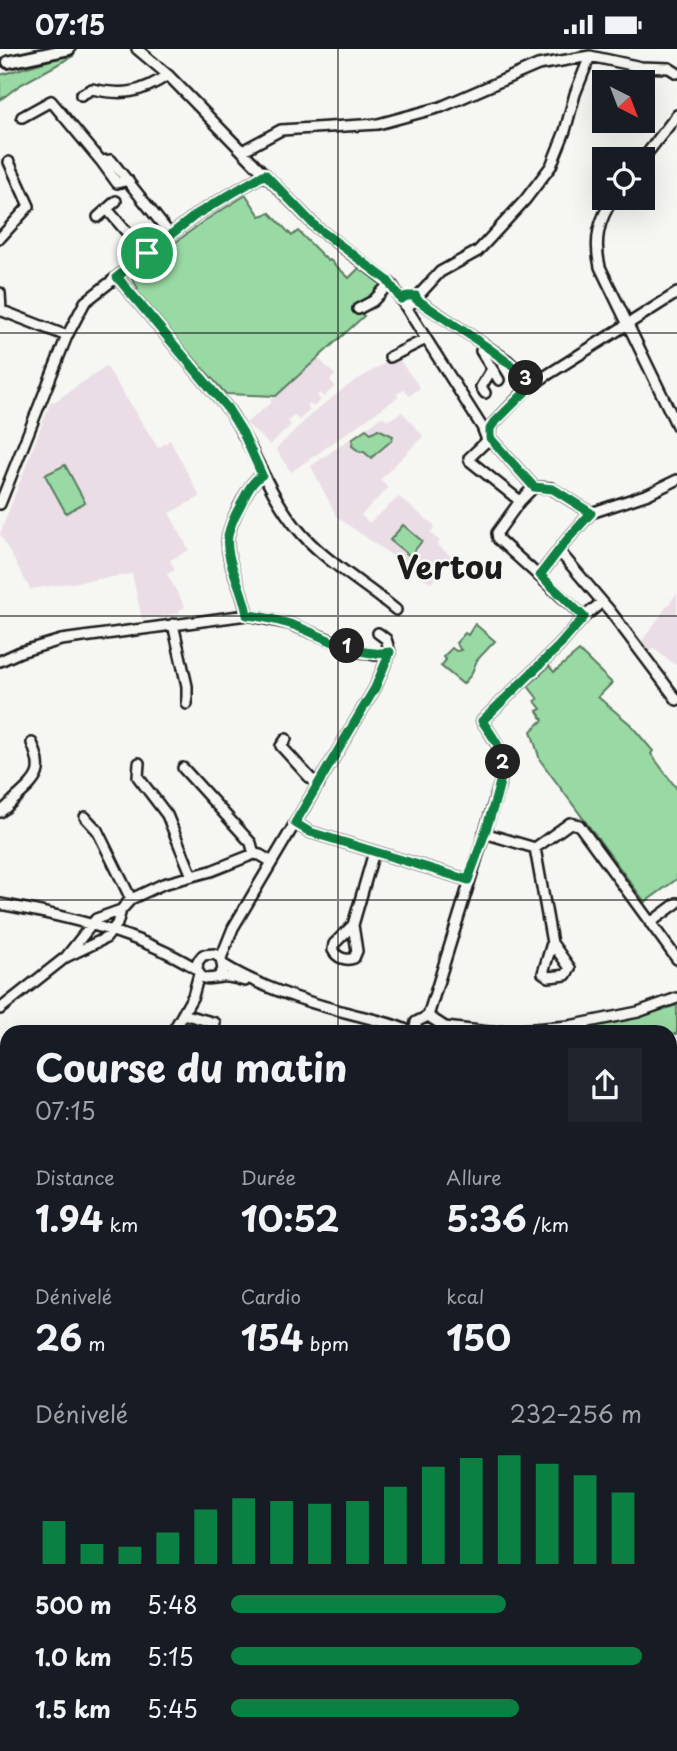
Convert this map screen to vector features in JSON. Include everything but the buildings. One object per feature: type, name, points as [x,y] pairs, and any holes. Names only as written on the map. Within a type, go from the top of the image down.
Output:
[{"type":"main road","points":[[4,63],[46,49]]},
{"type":"main road","points":[[4,63],[69,49]]},
{"type":"street","points":[[137,49],[154,61],[316,227],[388,282],[487,434],[534,487],[553,489],[591,513]]},
{"type":"street","points":[[242,151],[281,130],[377,124],[441,107],[538,65],[590,56],[641,67],[669,68],[677,73]]},
{"type":"street","points":[[407,308],[440,272],[478,251],[525,200],[551,166],[590,56]]},
{"type":"street","points":[[81,95],[92,89],[117,95],[132,92],[168,75]]},
{"type":"street","points":[[22,117],[51,101],[101,162],[111,160],[170,234]]},
{"type":"street","points":[[652,147],[677,115]]},
{"type":"street","points":[[0,237],[29,206],[9,162]]},
{"type":"street","points":[[0,504],[67,335],[85,302],[197,214],[265,174]]},
{"type":"street","points":[[98,217],[116,201]]},
{"type":"street","points":[[107,209],[147,253]]},
{"type":"street","points":[[607,210],[598,227],[597,255],[600,267],[677,426]]},
{"type":"street","points":[[117,277],[228,409],[249,445],[262,475],[306,538],[396,610]]},
{"type":"street","points":[[358,309],[373,301],[388,282]]},
{"type":"street","points":[[0,293],[0,310],[67,335]]},
{"type":"street","points":[[520,501],[470,461],[469,458],[487,434],[533,384],[677,293]]},
{"type":"street","points":[[401,299],[407,296],[416,298],[507,360],[533,384]]},
{"type":"street","points":[[390,357],[426,339]]},
{"type":"street","points":[[485,346],[481,351],[499,380]]},
{"type":"street","points":[[485,393],[481,387],[492,369]]},
{"type":"street","points":[[247,615],[228,548],[228,537],[248,489],[262,475]]},
{"type":"street","points":[[540,575],[591,513],[628,502],[677,481]]},
{"type":"street","points":[[534,487],[510,514],[497,533],[498,539],[584,617]]},
{"type":"street","points":[[559,551],[677,700]]},
{"type":"street","points":[[380,1021],[416,1022],[428,1016],[503,765],[502,754],[482,721],[602,602]]},
{"type":"street","points":[[0,661],[61,639],[247,615],[290,624],[361,652],[375,655],[390,652]]},
{"type":"street","points":[[173,624],[187,686],[187,704]]},
{"type":"street","points":[[169,954],[200,957],[211,953],[233,928],[375,688],[390,652],[386,639],[378,633]]},
{"type":"street","points":[[286,739],[281,746],[310,778],[319,784]]},
{"type":"street","points":[[0,812],[28,788],[37,775],[40,764],[32,743]]},
{"type":"street","points":[[139,763],[138,777],[167,815],[192,876]]},
{"type":"street","points":[[183,768],[251,843],[254,854]]},
{"type":"street","points":[[85,817],[97,830],[131,899]]},
{"type":"street","points":[[295,823],[310,832],[468,880]]},
{"type":"street","points":[[535,848],[570,823],[575,823],[677,959]]},
{"type":"street","points":[[484,833],[535,848]]},
{"type":"street","points":[[535,848],[552,943]]},
{"type":"street","points":[[353,925],[374,852]]},
{"type":"street","points":[[66,957],[96,919],[121,909],[131,899],[156,886],[254,854],[272,862]]},
{"type":"street","points":[[650,923],[677,902]]},
{"type":"street","points":[[0,904],[112,932],[169,954],[214,979],[253,981]]},
{"type":"street","points":[[0,1009],[66,957],[106,938],[112,932],[121,909]]},
{"type":"street","points":[[193,996],[214,979],[233,928]]},
{"type":"street","points":[[211,953],[253,981],[330,1008],[391,1025]]},
{"type":"street","points":[[177,1025],[193,996],[200,957]]},
{"type":"street","points":[[572,1025],[638,1011],[677,998]]},
{"type":"street","points":[[183,1014],[215,1025]]},
{"type":"street","points":[[428,1016],[436,1025]]},
{"type":"shaded area","points":[[317,357],[335,375],[330,380],[335,386],[324,397],[319,393],[317,396],[321,400],[313,407],[310,403],[307,405],[310,410],[299,420],[294,415],[288,421],[291,425],[270,445],[246,423],[272,402],[270,399]]},
{"type":"shaded area","points":[[398,358],[420,388],[409,396],[404,389],[397,394],[398,397],[291,472],[276,449],[316,410],[350,384]]},
{"type":"shaded area","points":[[106,366],[158,448],[170,440],[200,497],[169,513],[189,550],[170,560],[175,570],[167,574],[185,607],[179,610],[179,613],[142,619],[132,574],[30,589],[0,534],[51,401],[54,402]]},
{"type":"shaded area","points":[[402,412],[423,436],[380,480],[388,488],[361,515],[369,523],[399,497],[435,526],[430,533],[440,541],[437,545],[452,557],[431,583],[337,517],[311,466],[383,416],[387,421]]},
{"type":"shaded area","points":[[677,593],[677,666],[653,648],[650,652],[641,642]]},
{"type":"green space","points":[[71,54],[73,56],[20,85],[0,100],[0,75]]},
{"type":"green space","points":[[246,195],[260,216],[270,213],[292,236],[298,231],[349,278],[360,267],[381,281],[382,290],[359,311],[364,316],[276,396],[226,394],[134,292],[138,288],[132,279],[132,275],[204,221]]},
{"type":"green space","points":[[366,429],[371,433],[378,429],[393,436],[391,441],[371,458],[352,446],[353,438]]},
{"type":"green space","points":[[65,465],[85,502],[66,513],[45,475]]},
{"type":"green space","points":[[403,525],[422,541],[410,556],[390,540]]},
{"type":"green space","points":[[475,624],[495,641],[477,660],[471,675],[463,684],[441,666],[446,660],[443,657],[452,648],[461,650],[456,643],[465,633],[468,635]]},
{"type":"green space","points":[[579,651],[612,683],[598,697],[630,724],[653,751],[651,754],[677,789],[677,879],[645,902],[540,760],[531,731],[543,720],[537,711],[541,709],[535,701],[538,699],[528,686],[549,666],[554,672]]},
{"type":"green space","points":[[677,1005],[677,1025],[601,1025],[612,1023]]},
{"type":"district","name":"Vertou","points":[[450,566]]},
{"type":"route","points":[[265,174],[316,227],[387,280],[401,299],[416,296],[416,299],[447,321],[507,360],[533,384],[493,424],[490,438],[534,487],[553,489],[591,513],[540,575],[584,617],[559,646],[482,721],[502,754],[503,765],[500,783],[468,880],[310,832],[295,823],[375,688],[390,652],[375,655],[361,652],[290,624],[247,615],[228,548],[228,537],[248,489],[262,475],[238,423],[228,409],[117,277],[147,253],[197,214],[265,174]]}]
